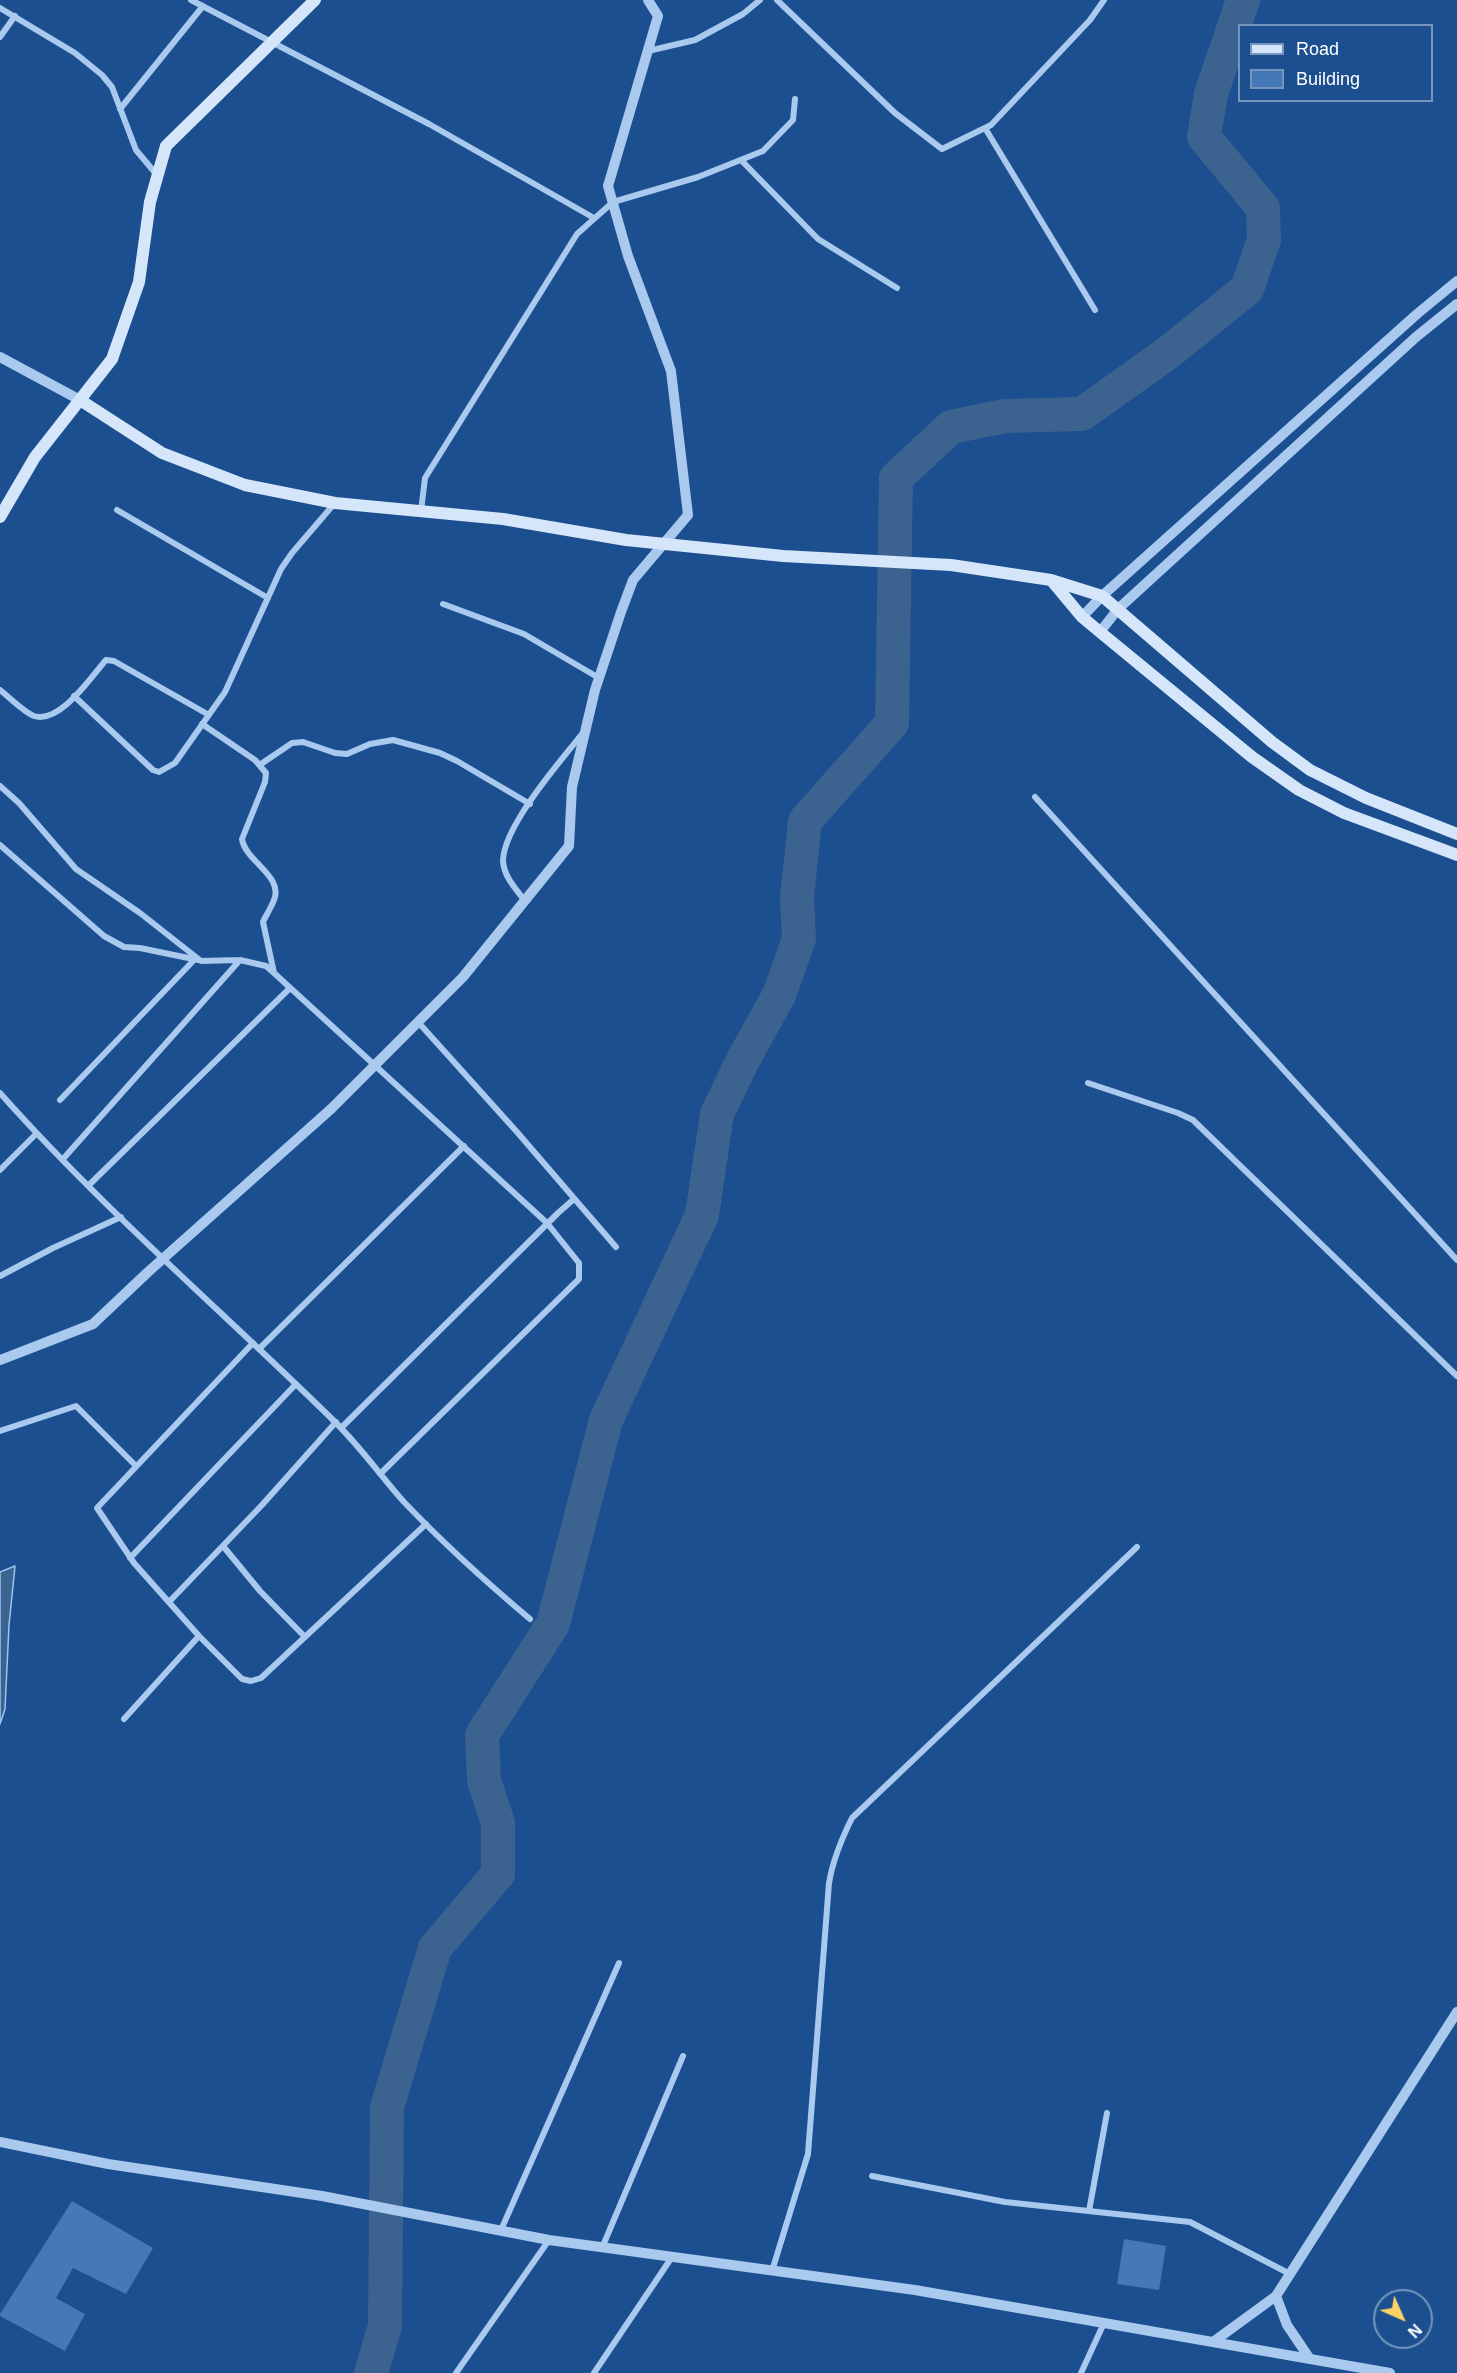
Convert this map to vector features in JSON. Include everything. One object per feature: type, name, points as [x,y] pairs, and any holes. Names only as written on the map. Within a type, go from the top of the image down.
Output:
[{"type":"main road","points":[[0,517],[35,457],[112,359],[138,282],[150,202],[166,146],[315,0]]},
{"type":"main road","points":[[80,400],[162,453],[245,485],[335,503],[503,519],[626,540],[783,556],[951,565],[1051,580],[1102,596],[1272,742],[1310,770],[1366,798],[1457,834]]},
{"type":"main road","points":[[1051,580],[1082,617],[1252,757],[1299,790],[1344,813],[1457,855]]},
{"type":"street","points":[[190,0],[429,124],[594,218]]},
{"type":"street","points":[[0,1360],[93,1324],[331,1109],[463,977],[569,846],[572,787],[585,731],[599,678],[633,580],[688,515],[671,371],[628,256],[608,186],[658,16],[648,0]]},
{"type":"street","points":[[647,51],[695,40],[743,14],[760,0]]},
{"type":"street","points":[[777,0],[895,113],[942,149],[991,125],[1083,28],[1104,0]]},
{"type":"street","points":[[120,109],[203,6]]},
{"type":"street","points":[[0,8],[75,52],[102,75],[112,87],[136,150],[158,175]]},
{"type":"street","points":[[0,38],[15,16]]},
{"type":"street","points":[[421,511],[425,478],[577,234],[613,202],[698,177],[763,151],[793,120],[795,99]]},
{"type":"street","points":[[985,128],[1095,310]]},
{"type":"street","points":[[741,160],[818,239],[897,288]]},
{"type":"street","points":[[1082,617],[1102,596],[1417,314],[1457,281]]},
{"type":"street","points":[[1100,632],[1118,609],[1416,337],[1457,303]]},
{"type":"street","points":[[0,357],[80,400]]},
{"type":"street","points":[[74,696],[153,770],[159,772],[175,763],[225,692],[281,569],[335,503]]},
{"type":"street","points":[[117,510],[268,598]]},
{"type":"street","points":[[443,604],[524,634],[599,678]]},
{"type":"street","points":[[0,690],[33,716],[49,717],[62,710],[106,660],[114,661],[208,715]]},
{"type":"street","points":[[202,724],[261,764],[266,773],[265,782],[242,839],[243,848],[269,876],[276,890],[275,898],[263,922],[274,973]]},
{"type":"street","points":[[525,901],[508,879],[503,861],[507,839],[552,770],[585,731]]},
{"type":"street","points":[[261,764],[292,743],[303,742],[335,753],[347,754],[370,744],[393,740],[440,753],[530,804]]},
{"type":"street","points":[[0,786],[19,803],[76,868],[140,913],[198,960]]},
{"type":"street","points":[[1035,797],[1457,1260]]},
{"type":"street","points":[[0,845],[104,936],[124,947],[198,960],[240,960],[266,966],[548,1223],[579,1263],[579,1279],[381,1474]]},
{"type":"street","points":[[60,1100],[198,960]]},
{"type":"street","points":[[63,1159],[240,960]]},
{"type":"street","points":[[89,1185],[290,988]]},
{"type":"street","points":[[418,1022],[517,1131],[615,1248]]},
{"type":"street","points":[[1088,1083],[1193,1120],[1457,1376]]},
{"type":"street","points":[[0,1093],[36,1134],[163,1259],[336,1422],[426,1524],[476,1574],[530,1619]]},
{"type":"street","points":[[0,1170],[36,1134]]},
{"type":"street","points":[[259,1349],[464,1146]]},
{"type":"street","points":[[341,1428],[574,1199]]},
{"type":"street","points":[[0,1276],[53,1248],[121,1217]]},
{"type":"street","points":[[253,1343],[96,1508],[130,1558],[199,1636],[242,1679],[251,1681],[261,1678],[426,1524]]},
{"type":"street","points":[[130,1558],[296,1384]]},
{"type":"street","points":[[0,1431],[76,1406],[136,1466]]},
{"type":"street","points":[[169,1602],[336,1422]]},
{"type":"street","points":[[223,1546],[260,1590],[305,1637]]},
{"type":"street","points":[[772,2271],[808,2154],[829,1883],[833,1859],[852,1818],[1137,1547]]},
{"type":"street","points":[[124,1719],[199,1636]]},
{"type":"street","points":[[501,2230],[619,1963]]},
{"type":"street","points":[[1213,2342],[1276,2296],[1457,2012]]},
{"type":"street","points":[[602,2247],[683,2056]]},
{"type":"street","points":[[1089,2211],[1107,2113]]},
{"type":"street","points":[[0,2142],[108,2164],[322,2196],[549,2240],[915,2290],[1390,2373]]},
{"type":"street","points":[[872,2176],[1005,2202],[1190,2222],[1290,2274]]},
{"type":"street","points":[[456,2373],[549,2240]]},
{"type":"street","points":[[594,2373],[672,2257]]},
{"type":"street","points":[[1276,2296],[1287,2325],[1310,2359]]},
{"type":"street","points":[[1081,2373],[1104,2323]]},
{"type":"water","points":[[15,1566],[9,1625],[5,1709],[0,1724],[0,1572]]},
{"type":"building","points":[[72,2201],[153,2248],[126,2294],[73,2268],[56,2298],[85,2314],[65,2351],[0,2314]]},
{"type":"building","points":[[1124,2239],[1166,2246],[1159,2290],[1117,2284]]},
{"type":"waterway","points":[[371,2373],[385,2326],[387,2107],[435,1948],[498,1874],[498,1823],[484,1780],[482,1735],[553,1624],[606,1420],[702,1215],[717,1114],[743,1060],[779,995],[799,939],[797,897],[805,821],[892,723],[896,478],[951,427],[1005,416],[1082,414],[1169,352],[1247,289],[1264,240],[1263,208],[1204,137],[1211,94],[1243,0]]}]
